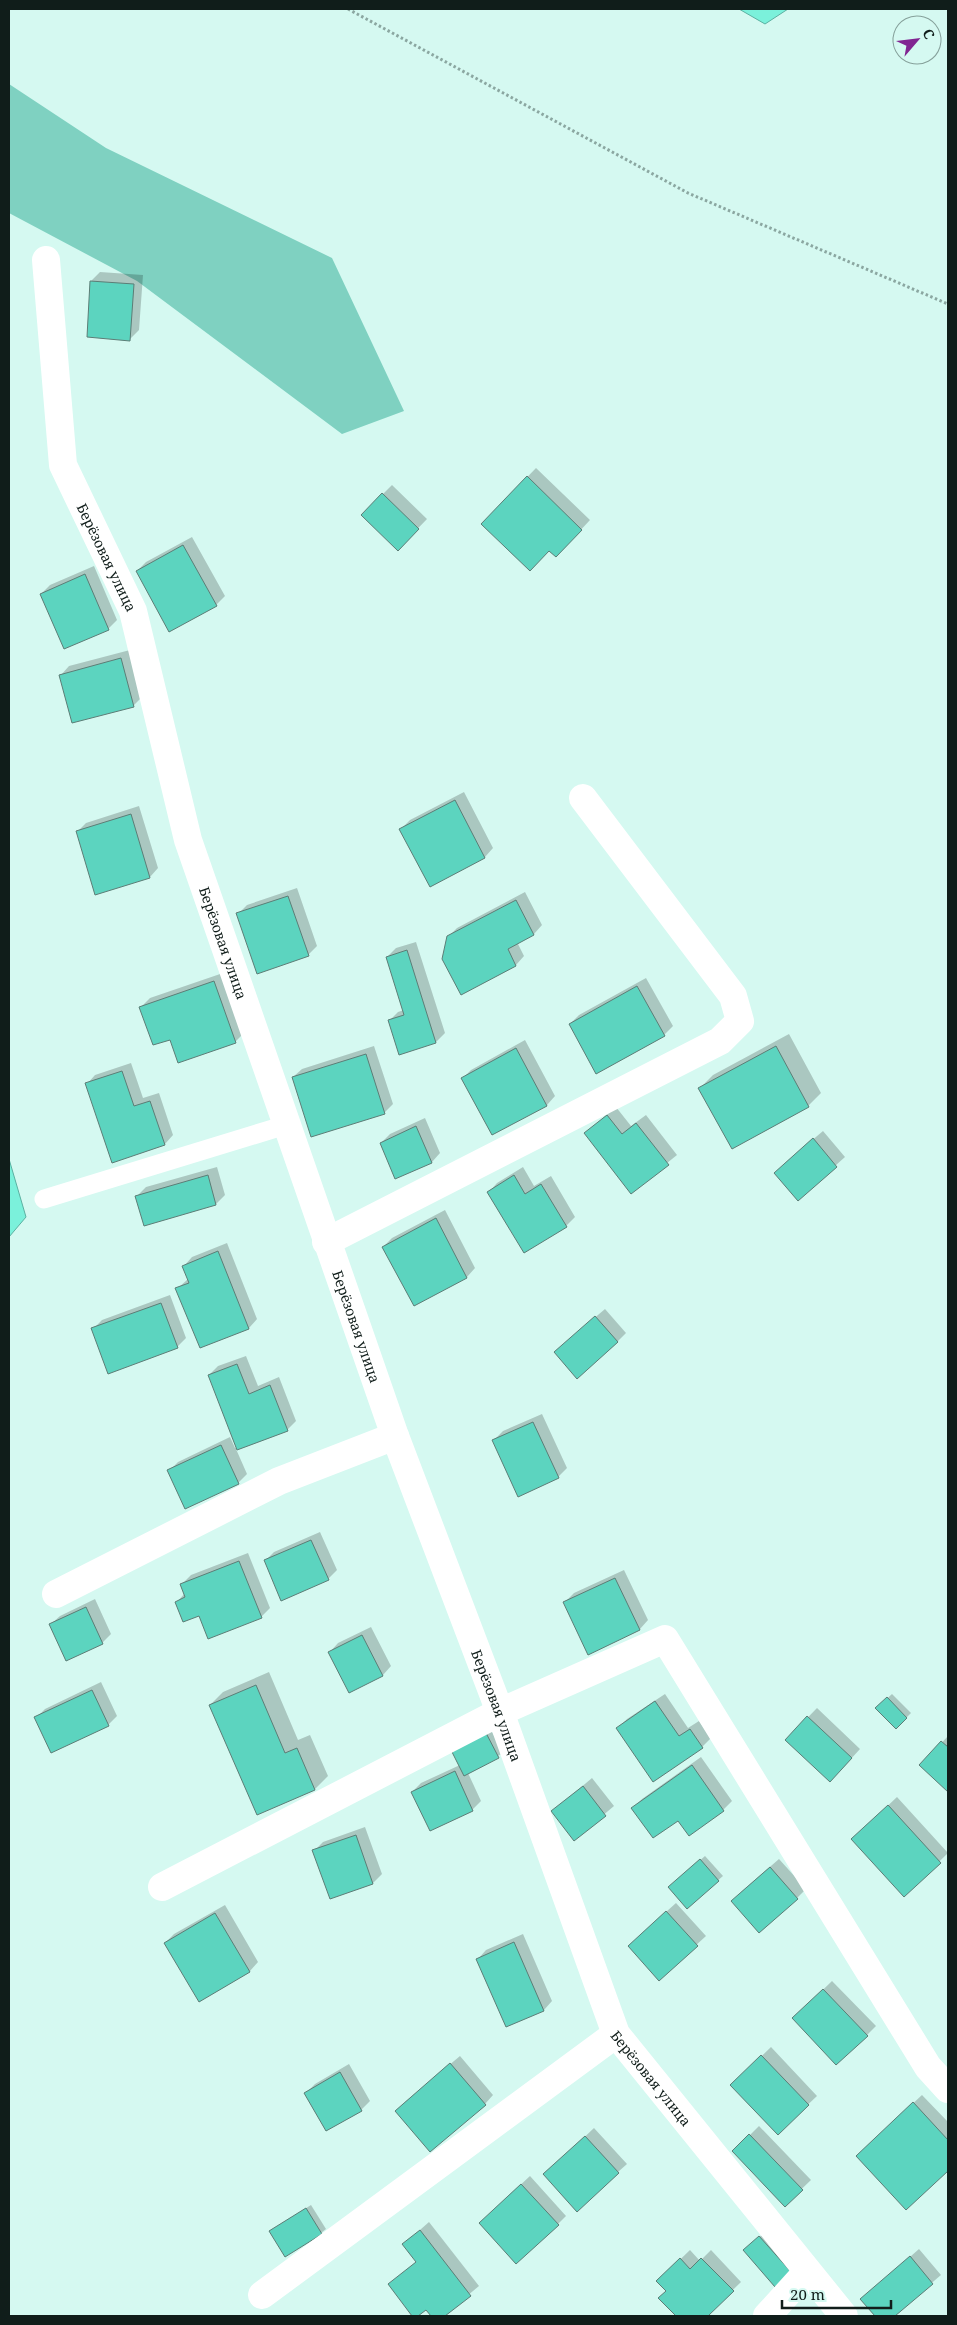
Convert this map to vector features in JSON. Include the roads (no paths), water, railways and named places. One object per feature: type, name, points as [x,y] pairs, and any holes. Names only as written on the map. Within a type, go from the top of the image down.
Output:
[{"type":"street","name":"Берёзовая улица","points":[[46,260],[63,465],[133,611],[188,840],[326,1242],[395,1436],[500,1712],[616,2034],[844,2316]]},
{"type":"street","points":[[326,1242],[720,1041],[740,1021],[733,996],[583,798]]},
{"type":"street","points":[[56,1594],[279,1481],[395,1436]]},
{"type":"street","points":[[162,1887],[500,1712],[664,1640],[928,2067],[948,2089]]},
{"type":"street","points":[[262,2295],[616,2034]]},
{"type":"street","points":[[766,2316],[807,2272]]},
{"type":"lane","points":[[44,1199],[286,1126]]}]
